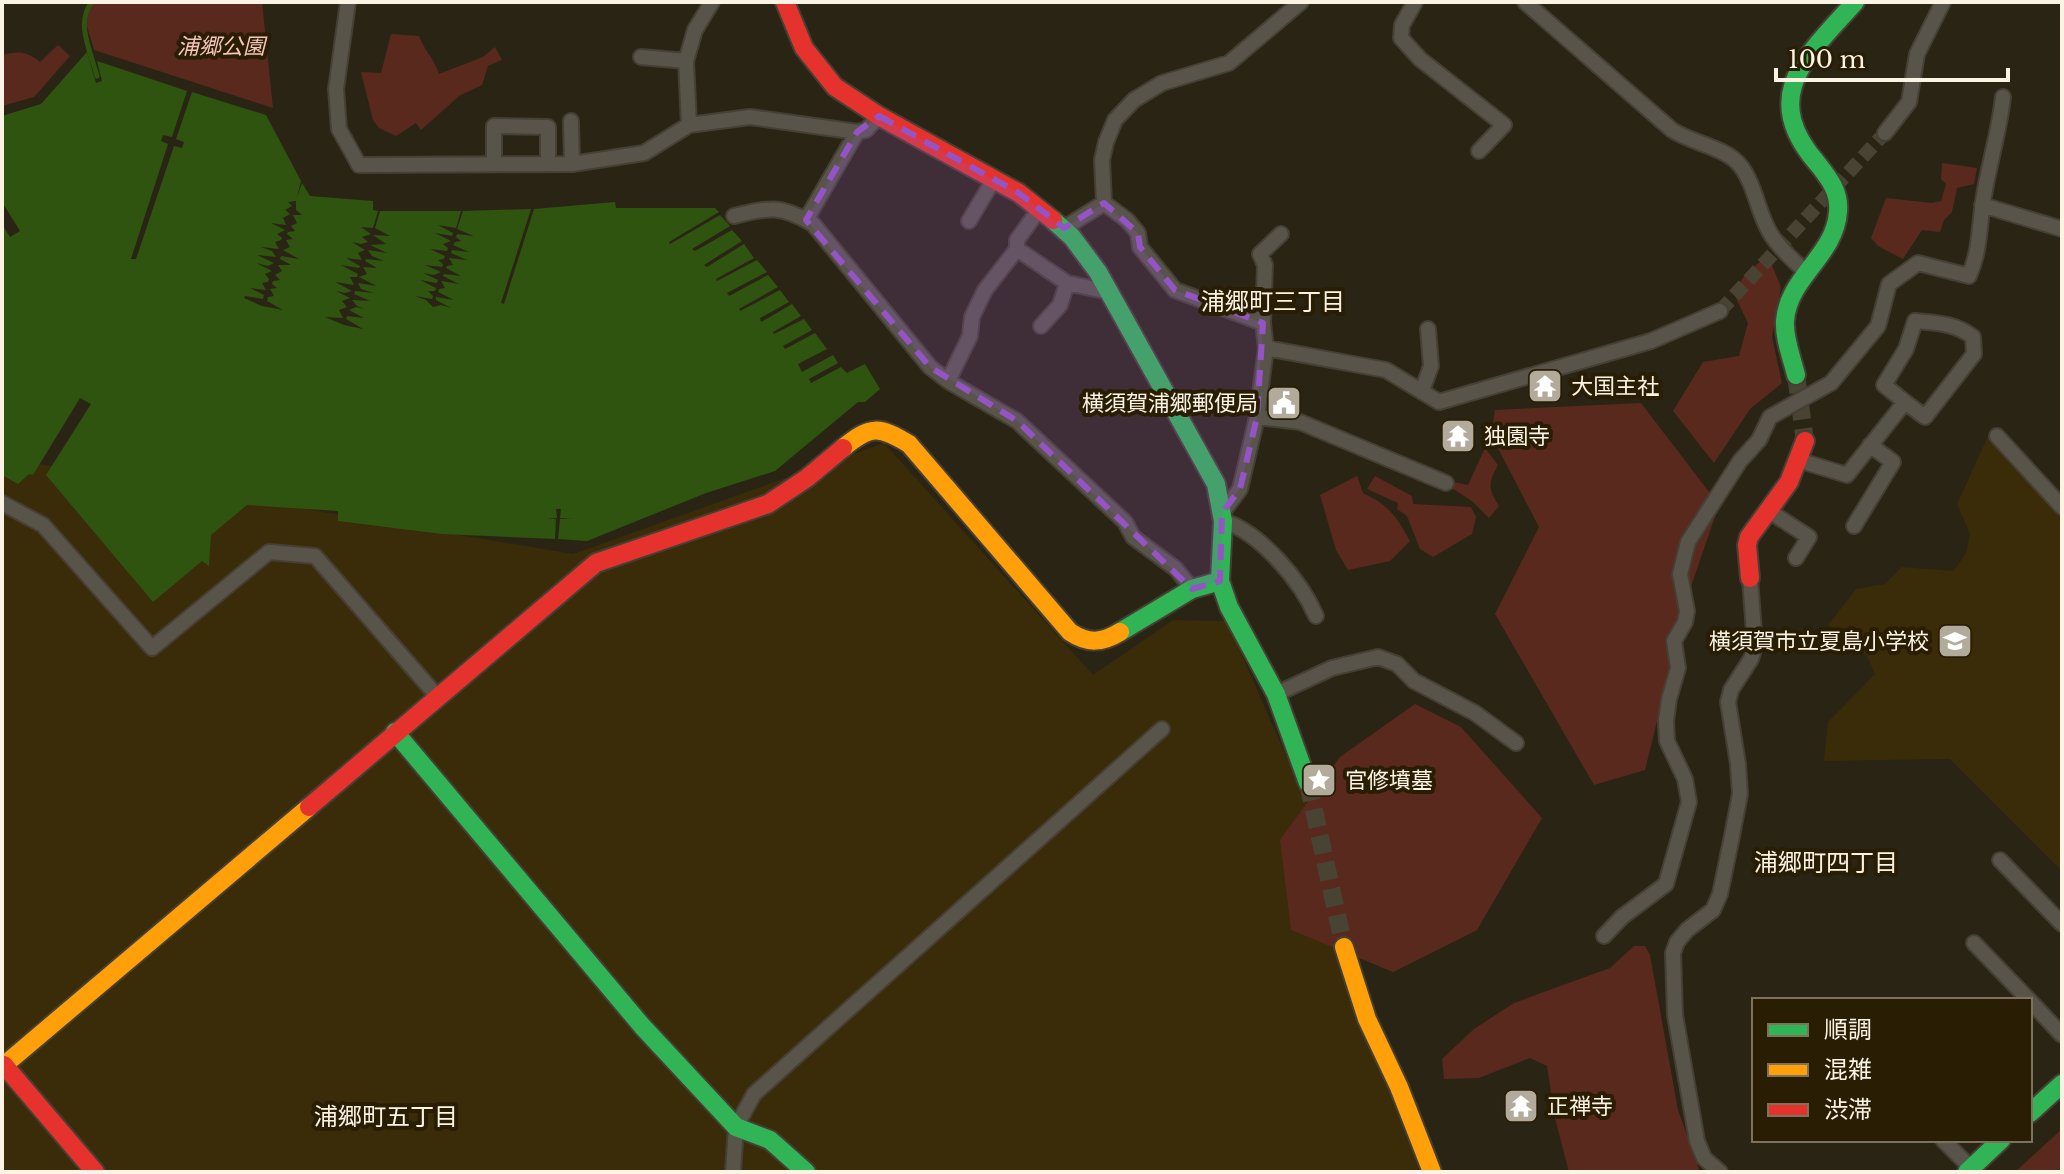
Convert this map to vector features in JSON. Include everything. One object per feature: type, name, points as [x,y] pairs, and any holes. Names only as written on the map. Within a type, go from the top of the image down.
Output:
[{"type":"street","points":[[348,2],[336,89],[339,129],[359,165],[572,164],[644,153],[689,125],[750,117],[857,132],[866,130],[879,116]]},
{"type":"street","points":[[689,125],[686,61],[695,30],[712,2]]},
{"type":"street","points":[[785,2],[804,48],[835,87],[879,116],[1040,208],[1064,228],[1083,252],[1109,292],[1216,484],[1222,517],[1220,581],[1229,607],[1276,694],[1308,783]]},
{"type":"street","points":[[1104,203],[1102,160],[1106,142],[1115,120],[1134,100],[1162,83],[1229,63],[1301,2]]},
{"type":"street","points":[[1415,2],[1402,25],[1401,38],[1420,59],[1504,125],[1479,151]]},
{"type":"street","points":[[1525,2],[1672,130],[1688,140],[1723,152],[1737,163],[1747,177],[1771,235],[1806,272]]},
{"type":"street","points":[[1796,375],[1786,332],[1786,310],[1790,296],[1835,236],[1838,196],[1831,179],[1800,146],[1788,106],[1790,85],[1803,63],[1855,2]]},
{"type":"street","points":[[1885,133],[1909,102],[1917,54],[1943,2]]},
{"type":"street","points":[[641,57],[686,61]]},
{"type":"street","points":[[1604,936],[1622,917],[1666,884],[1689,802],[1685,779],[1667,741],[1666,721],[1678,668],[1674,641],[1685,622],[1687,611],[1680,574],[1688,542],[1740,461],[1759,440],[1770,417],[1831,383],[1870,339],[1878,326],[1893,279],[1918,263],[1969,276],[1981,236],[1982,205],[2003,97]]},
{"type":"street","points":[[571,121],[572,164]]},
{"type":"street","points":[[494,164],[494,126],[548,127],[548,164]]},
{"type":"street","points":[[806,220],[857,132]]},
{"type":"street","points":[[969,221],[982,206],[994,179]]},
{"type":"street","points":[[1064,228],[1104,203]]},
{"type":"street","points":[[1104,203],[1127,220],[1138,233],[1140,247],[1175,290],[1263,323]]},
{"type":"street","points":[[1982,205],[2062,229]]},
{"type":"street","points":[[948,381],[970,336],[972,317],[985,290],[1017,249],[1017,240],[1040,208]]},
{"type":"street","points":[[734,216],[760,209],[788,210],[813,224],[930,367],[948,381],[1017,421],[1125,522],[1133,537],[1176,569],[1192,589]]},
{"type":"street","points":[[1222,517],[1240,489],[1257,417],[1266,348],[1263,323],[1265,265],[1260,254],[1281,234]]},
{"type":"street","points":[[1017,249],[1067,283],[1109,292]]},
{"type":"street","points":[[1041,326],[1060,305],[1067,283]]},
{"type":"street","points":[[1266,348],[1386,370],[1439,402],[1651,341],[1720,311]]},
{"type":"street","points":[[1915,321],[1948,324],[1973,337],[1974,354],[1925,417],[1905,402],[1884,385],[1906,349],[1915,321]]},
{"type":"street","points":[[1422,391],[1431,366],[1428,329]]},
{"type":"street","points":[[1801,461],[1847,475],[1905,402]]},
{"type":"street","points":[[1257,417],[1300,422],[1446,483]]},
{"type":"street","points":[[95,1172],[3,1066],[596,563],[768,504],[807,478],[849,442],[872,430],[886,430],[909,444],[1070,632],[1082,640],[1094,644],[1109,639],[1192,589],[1220,581]]},
{"type":"street","points":[[1997,436],[2062,507]]},
{"type":"street","points":[[1720,1172],[1704,1158],[1697,1141],[1675,1015],[1672,966],[1677,942],[1713,910],[1720,894],[1740,794],[1728,702],[1731,690],[1751,659],[1755,646],[1747,545],[1749,537],[1783,494],[1801,461],[1805,441]]},
{"type":"street","points":[[1854,526],[1893,462],[1870,445]]},
{"type":"street","points":[[2,503],[43,525],[152,648],[269,552],[315,556],[437,696]]},
{"type":"street","points":[[1769,511],[1809,537],[1796,558]]},
{"type":"street","points":[[1222,517],[1239,526],[1283,566],[1307,595],[1316,616]]},
{"type":"street","points":[[1276,694],[1332,668],[1378,657],[1397,664],[1414,681],[1475,713],[1516,743]]},
{"type":"street","points":[[733,1172],[736,1127],[754,1094],[1162,729]]},
{"type":"street","points":[[395,732],[642,1026],[736,1127],[770,1140],[806,1172]]},
{"type":"street","points":[[2000,860],[2062,924]]},
{"type":"street","points":[[1974,943],[2026,998]]},
{"type":"street","points":[[1344,947],[1367,1019],[1399,1087],[1432,1172]]},
{"type":"street","points":[[2032,1004],[2062,1035]]},
{"type":"street","points":[[2032,1110],[2062,1084]]},
{"type":"street","points":[[1945,1142],[1969,1170],[1999,1142]]},
{"type":"highlighted area","points":[[879,116],[1019,193],[1064,228],[1104,203],[1138,233],[1140,247],[1175,290],[1263,323],[1257,417],[1240,489],[1222,513],[1220,581],[1192,589],[1017,421],[930,367],[806,220],[857,132]]},
{"type":"shaded area","points":[[87,52],[96,83],[102,81],[97,61],[187,91],[172,137],[163,135],[161,141],[168,144],[131,259],[136,259],[174,146],[182,148],[184,142],[176,139],[192,92],[266,115],[301,181],[297,198],[302,183],[310,196],[373,201],[373,210],[378,211],[373,228],[361,227],[371,234],[362,237],[368,242],[352,242],[365,250],[358,253],[362,260],[346,258],[359,268],[341,265],[358,274],[357,277],[350,277],[354,285],[335,282],[352,291],[336,291],[350,298],[342,301],[347,307],[339,310],[343,318],[325,317],[363,329],[346,319],[347,316],[364,318],[349,310],[356,307],[365,309],[352,300],[370,301],[354,294],[355,291],[374,293],[361,289],[358,283],[377,286],[359,277],[367,274],[363,267],[377,268],[366,259],[384,261],[372,256],[368,250],[387,253],[370,245],[386,244],[373,235],[390,236],[375,228],[380,211],[461,211],[456,228],[438,225],[453,233],[452,236],[435,233],[451,241],[443,244],[447,251],[430,249],[445,256],[438,260],[442,267],[425,265],[441,272],[434,275],[423,273],[438,280],[437,283],[420,280],[436,288],[435,291],[428,291],[432,299],[415,296],[433,307],[441,305],[451,308],[436,300],[436,297],[454,300],[438,292],[445,288],[441,281],[459,284],[443,276],[461,276],[446,268],[453,265],[449,258],[467,260],[451,253],[452,250],[469,252],[453,245],[461,241],[457,234],[474,236],[457,229],[463,211],[531,209],[501,303],[504,304],[534,209],[615,202],[616,208],[715,208],[719,212],[670,244],[720,215],[730,226],[692,249],[695,251],[732,230],[742,241],[704,265],[707,267],[744,244],[754,258],[717,281],[757,260],[767,272],[727,293],[729,296],[768,275],[778,287],[740,311],[780,290],[789,302],[760,318],[761,322],[792,304],[801,316],[774,334],[804,319],[812,330],[783,346],[785,349],[815,333],[827,349],[798,364],[802,372],[833,355],[838,363],[809,379],[811,383],[841,367],[847,373],[865,364],[880,389],[865,402],[858,402],[775,471],[706,493],[587,541],[558,539],[560,519],[572,519],[560,518],[561,509],[556,509],[557,518],[547,518],[556,519],[555,539],[442,534],[338,521],[338,511],[247,505],[211,535],[209,566],[202,561],[153,602],[46,475],[91,404],[80,398],[33,475],[29,474],[18,484],[2,475],[2,224],[10,237],[20,231],[2,202],[2,116],[41,104]],"holes":[[[296,201],[296,210],[302,215],[293,215],[297,223],[291,226],[295,231],[287,234],[293,239],[286,240],[290,247],[283,250],[299,259],[281,256],[280,259],[291,265],[278,265],[282,271],[275,275],[280,280],[273,281],[277,288],[270,289],[274,296],[268,297],[267,301],[283,310],[244,298],[263,299],[264,295],[250,288],[266,290],[262,283],[268,282],[265,274],[272,271],[256,263],[268,266],[274,263],[257,255],[276,257],[272,251],[261,247],[279,249],[275,242],[282,238],[277,234],[285,230],[271,223],[286,225],[283,218],[290,214],[285,210],[292,206],[288,202]]]},
{"type":"shaded area","name":"横須賀市立夏島小学校","points":[[1988,436],[2062,518],[2062,871],[1950,759],[1824,761],[1828,722],[1875,674],[1867,656],[1828,625],[1856,589],[1885,584],[1902,567],[1954,571],[1966,553],[1970,534],[1957,504]]},
{"type":"shaded area","points":[[884,443],[1093,675],[1173,620],[1227,621],[1304,797],[1347,981],[1420,1172],[2,1172],[2,458],[573,554]]},
{"type":"green space","name":"浦郷公園","points":[[88,2],[262,2],[273,108],[94,50],[87,26]]},
{"type":"green space","points":[[391,34],[419,36],[439,74],[483,57],[495,47],[502,60],[488,66],[482,85],[459,96],[421,130],[416,123],[396,136],[379,128],[373,120],[361,72],[381,73]]},
{"type":"green space","points":[[58,45],[70,56],[34,97],[2,106],[2,55],[22,53],[40,62]]},
{"type":"green space","points":[[1942,163],[1977,168],[1974,184],[1957,188],[1952,212],[1944,220],[1940,232],[1922,230],[1903,259],[1878,246],[1871,238],[1886,198],[1932,203],[1941,201],[1946,184],[1941,179]]},
{"type":"green space","points":[[1768,256],[1781,287],[1772,337],[1782,383],[1750,409],[1714,463],[1673,411],[1703,362],[1739,356],[1748,323],[1733,292],[1747,272]]},
{"type":"green space","points":[[1641,403],[1719,505],[1687,598],[1645,770],[1594,785],[1495,614],[1539,527],[1491,435],[1495,410]]},
{"type":"green space","points":[[1485,448],[1498,465],[1491,486],[1499,506],[1489,518],[1472,501],[1450,487],[1453,482],[1468,485]]},
{"type":"green space","points":[[1357,476],[1363,493],[1391,512],[1410,541],[1390,561],[1348,570],[1336,550],[1320,495]]},
{"type":"green space","points":[[1375,476],[1412,496],[1413,504],[1471,507],[1476,517],[1472,534],[1433,557],[1420,549],[1407,516],[1397,509],[1398,503],[1367,489]]},
{"type":"green space","points":[[1415,704],[1461,727],[1542,818],[1477,930],[1393,972],[1291,930],[1280,840],[1340,757]]},
{"type":"green space","points":[[1634,946],[1645,946],[1650,955],[1678,1110],[1700,1172],[1569,1172],[1555,1118],[1547,1066],[1530,1058],[1479,1078],[1444,1079],[1442,1059],[1474,1029],[1514,1003],[1610,968]]},
{"type":"green space","points":[[2062,1129],[2062,1172],[2015,1172]]},
{"type":"waterway","points":[[92,2],[87,10],[85,28],[97,76]]},
{"type":"tunnel","points":[[1720,311],[1885,133]]},
{"type":"tunnel","points":[[1796,375],[1805,441]]},
{"type":"tunnel","points":[[1308,783],[1344,947]]},
{"type":"traffic: fast","points":[[1796,375],[1786,335],[1788,305],[1829,241],[1835,228],[1838,205],[1829,180],[1800,139],[1791,117],[1791,96],[1796,77],[1807,58],[1855,2]]},
{"type":"traffic: fast","points":[[1053,220],[1072,237],[1098,272],[1216,484],[1223,521],[1220,581],[1229,607],[1276,694],[1308,783]]},
{"type":"traffic: fast","points":[[1120,632],[1192,589],[1220,581]]},
{"type":"traffic: fast","points":[[395,732],[642,1026],[736,1127],[770,1140],[806,1172]]},
{"type":"traffic: fast","points":[[2032,1111],[2062,1084]]},
{"type":"traffic: fast","points":[[1967,1172],[1999,1142]]},
{"type":"traffic: slow","points":[[843,448],[861,435],[875,431],[890,434],[909,444],[1070,632],[1095,641],[1120,632]]},
{"type":"traffic: slow","points":[[2,1067],[309,807]]},
{"type":"traffic: slow","points":[[1344,947],[1367,1019],[1399,1087],[1432,1172]]},
{"type":"traffic: jam","points":[[785,2],[804,48],[835,87],[879,116],[1019,193],[1053,220]]},
{"type":"traffic: jam","points":[[1750,578],[1749,537],[1789,482],[1805,441]]},
{"type":"traffic: jam","points":[[309,807],[596,563],[768,504],[807,478],[843,448]]},
{"type":"traffic: jam","points":[[4,1065],[95,1172]]},
{"type":"place","name":"大国主社","points":[[1545,386]]},
{"type":"place","name":"横須賀浦郷郵便局","points":[[1284,403]]},
{"type":"place","name":"独園寺","points":[[1458,436]]},
{"type":"place","name":"横須賀市立夏島小学校","points":[[1955,641]]},
{"type":"place","name":"官修墳墓","points":[[1319,780]]},
{"type":"place","name":"正禅寺","points":[[1521,1106]]},
{"type":"district","name":"浦郷町三丁目","points":[[1273,302]]},
{"type":"district","name":"浦郷町四丁目","points":[[1826,863]]},
{"type":"district","name":"浦郷町五丁目","points":[[386,1117]]}]
